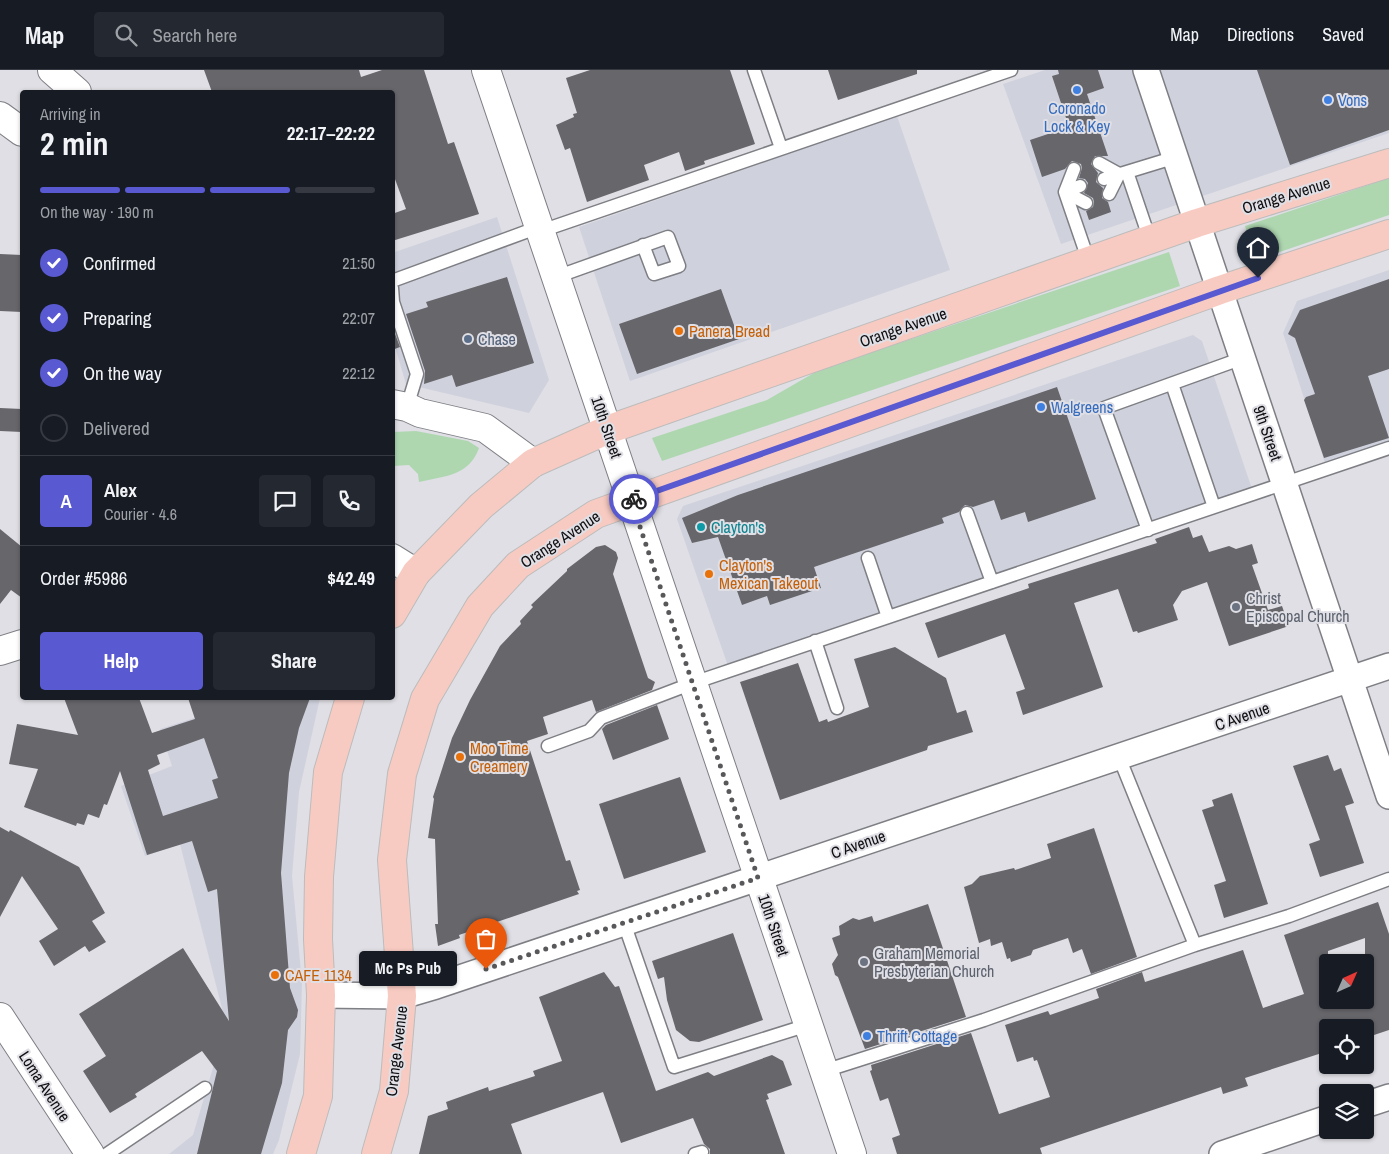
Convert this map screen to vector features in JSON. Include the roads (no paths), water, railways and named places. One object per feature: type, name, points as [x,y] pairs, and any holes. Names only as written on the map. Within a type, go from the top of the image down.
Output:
[{"type":"highway","name":"Orange Avenue","points":[[395,609],[416,572],[481,506],[533,462],[608,430],[1198,223],[1389,163]]},
{"type":"highway","name":"Orange Avenue","points":[[376,1154],[394,1091],[402,996],[392,860],[402,774],[425,699],[480,606],[518,565],[596,514],[631,500],[1220,290],[1389,234]]},
{"type":"highway","points":[[301,1154],[318,1096],[322,995],[318,939],[319,877],[328,772],[349,700]]},
{"type":"street","points":[[52,70],[76,90]]},
{"type":"street","name":"10th Street","points":[[486,70],[852,1154]]},
{"type":"street","name":"9th Street","points":[[1146,70],[1389,796]]},
{"type":"street","points":[[0,116],[20,131]]},
{"type":"street","points":[[403,411],[485,428],[533,462]]},
{"type":"street","points":[[395,560],[416,572]]},
{"type":"street","points":[[0,651],[20,645]]},
{"type":"street","name":"C Avenue","points":[[322,995],[402,996],[1389,666]]},
{"type":"street","name":"Loma Avenue","points":[[0,1017],[90,1154]]},
{"type":"street","points":[[1374,1102],[1389,1097]]},
{"type":"street","points":[[1222,1154],[1319,1121]]},
{"type":"lane","points":[[754,70],[781,148]]},
{"type":"lane","points":[[395,280],[1011,70]]},
{"type":"lane","points":[[1104,179],[1176,157]]},
{"type":"lane","points":[[1099,163],[1123,173],[1150,240]]},
{"type":"lane","points":[[1074,169],[1064,192],[1089,262]]},
{"type":"lane","points":[[1109,194],[1123,173]]},
{"type":"lane","points":[[1064,192],[1080,186]]},
{"type":"lane","points":[[1064,192],[1086,203]]},
{"type":"lane","points":[[556,277],[643,245]]},
{"type":"lane","points":[[395,308],[417,374],[403,411]]},
{"type":"lane","points":[[1148,530],[1104,408],[1243,358]]},
{"type":"lane","points":[[1172,384],[1214,507]]},
{"type":"lane","points":[[548,746],[590,731],[601,718],[693,683],[1389,448]]},
{"type":"lane","points":[[967,513],[992,582]]},
{"type":"lane","points":[[868,558],[888,617]]},
{"type":"lane","points":[[815,642],[837,708]]},
{"type":"lane","points":[[1119,757],[1195,945]]},
{"type":"lane","points":[[824,1071],[984,1020],[1195,945],[1289,916],[1389,879]]},
{"type":"lane","points":[[624,923],[674,1067],[808,1025]]},
{"type":"lane","points":[[107,1154],[205,1088]]},
{"type":"place","name":"Coronado Lock & Key","points":[[1077,90]]},
{"type":"place","name":"Vons","points":[[1328,100]]},
{"type":"place","name":"Panera Bread","points":[[679,331]]},
{"type":"place","name":"Chase","points":[[468,339]]},
{"type":"place","name":"Walgreens","points":[[1041,407]]},
{"type":"place","name":"Clayton's","points":[[701,527]]},
{"type":"place","name":"Clayton's Mexican Takeout","points":[[709,574]]},
{"type":"place","name":"Christ Episcopal Church","points":[[1236,607]]},
{"type":"place","name":"Moo Time Creamery","points":[[460,757]]},
{"type":"place","name":"Graham Memorial Presbyterian Church","points":[[864,962]]},
{"type":"place","name":"Mc Ps Pub","points":[[486,969]]},
{"type":"place","name":"CAFE 1134","points":[[275,975]]},
{"type":"place","name":"Thrift Cottage","points":[[867,1036]]}]
